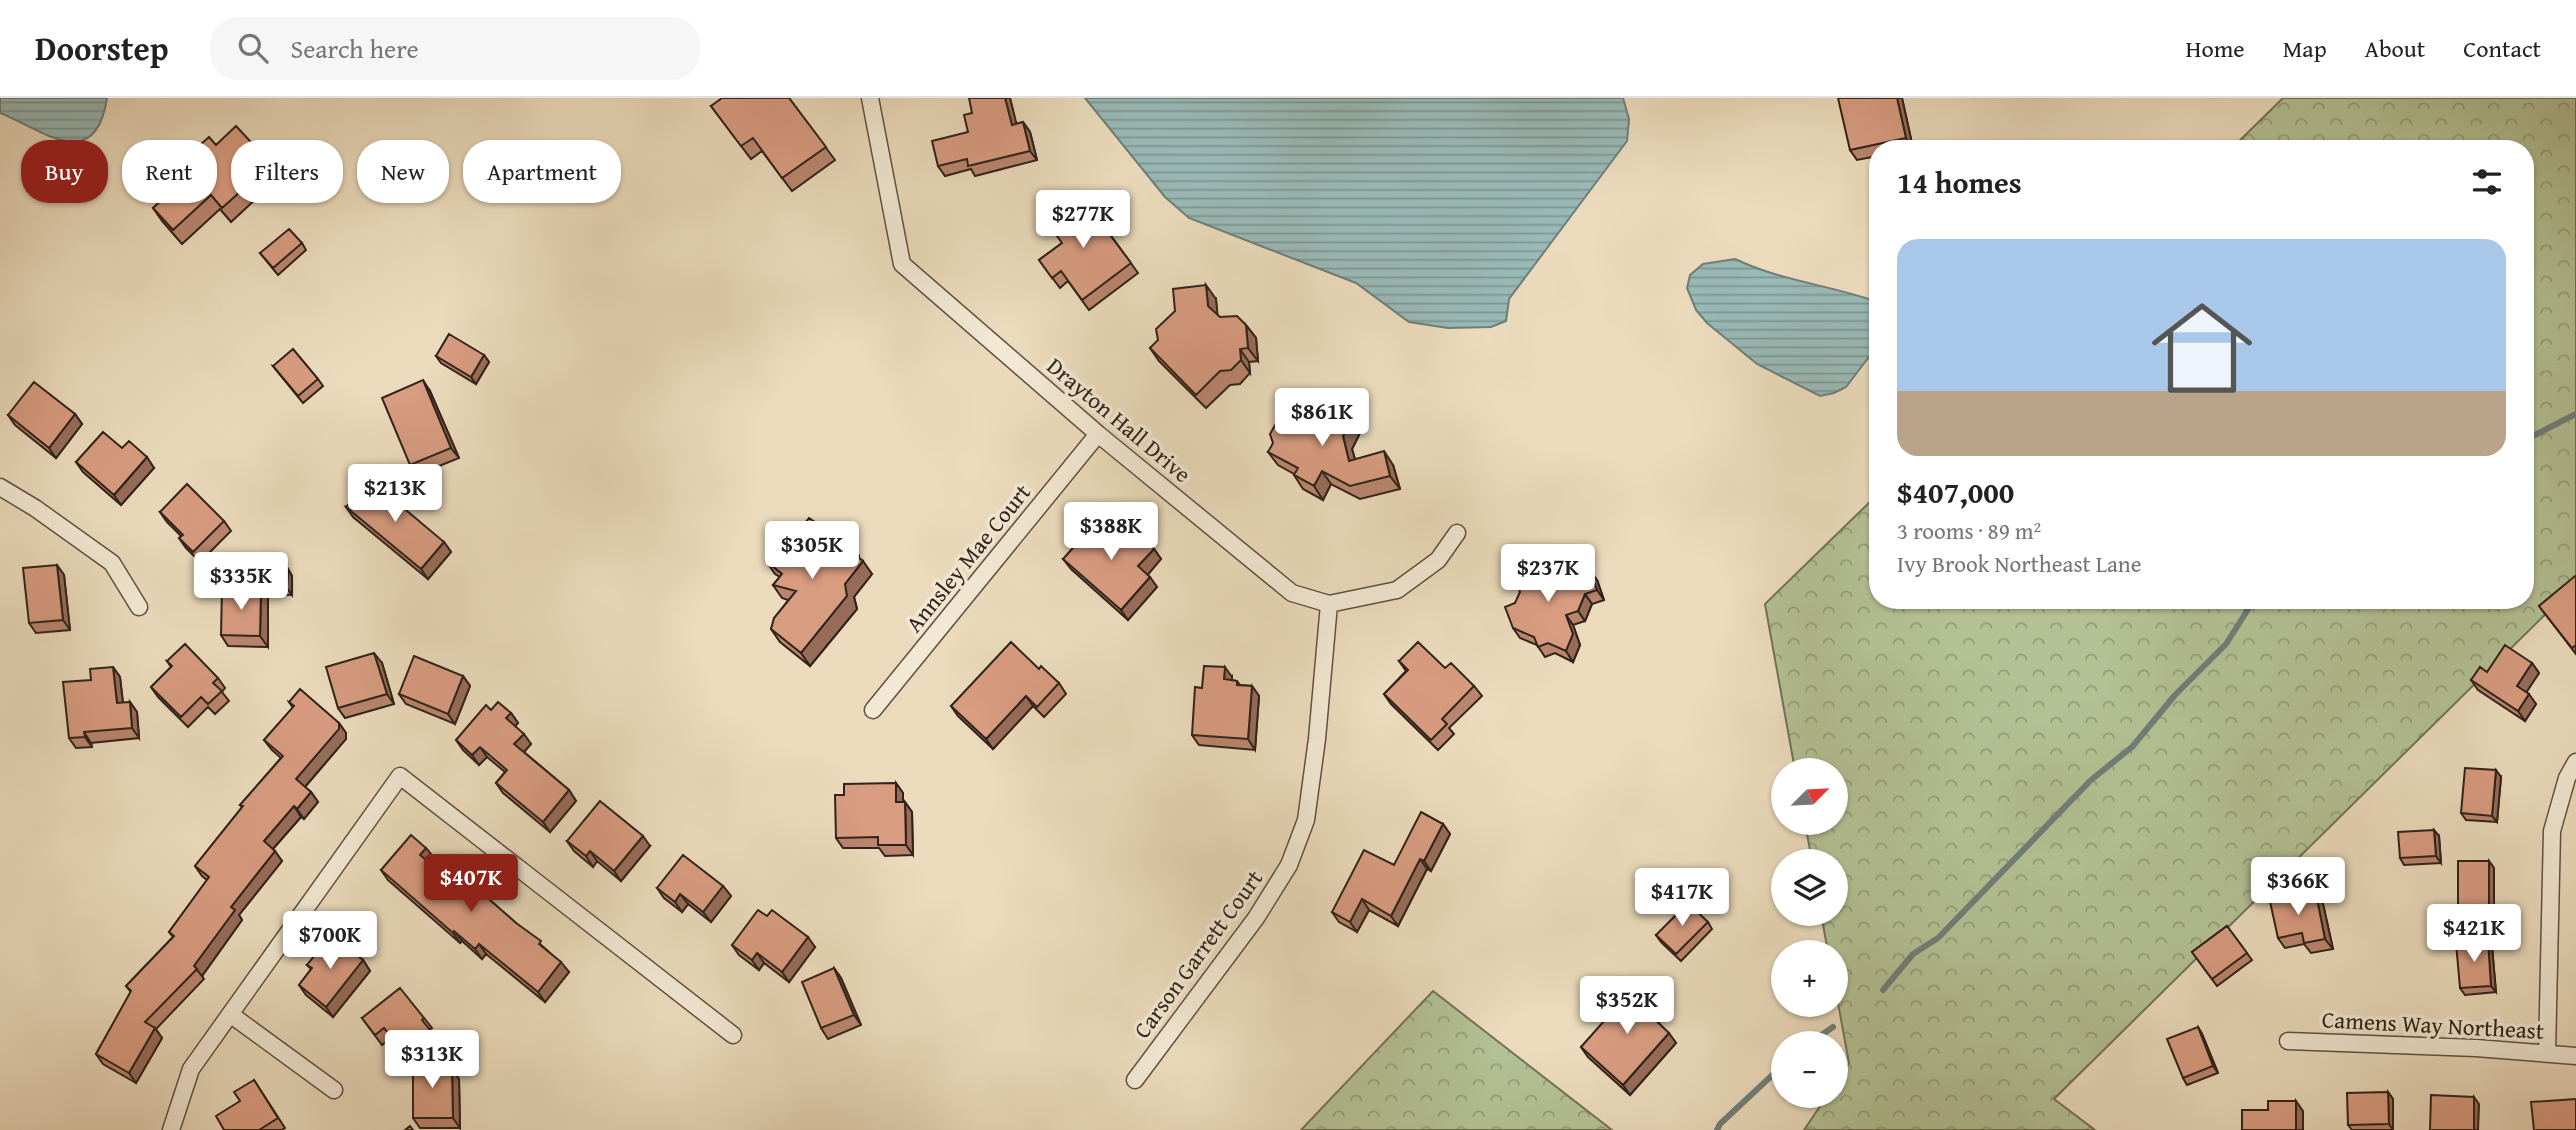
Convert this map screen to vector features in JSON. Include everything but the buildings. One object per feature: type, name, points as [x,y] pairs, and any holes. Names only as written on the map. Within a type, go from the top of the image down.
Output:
[{"type":"street","name":"Drayton Hall Drive","points":[[870,98],[902,264],[1098,434],[1292,593],[1329,604],[1397,590],[1438,560],[1457,533]]},
{"type":"street","name":"Annsley Mae Court","points":[[873,710],[1098,434]]},
{"type":"street","points":[[0,487],[35,508],[112,563],[139,607]]},
{"type":"street","name":"Carson Garrett Court","points":[[1135,1080],[1256,918],[1289,865],[1306,820],[1317,739],[1329,604]]},
{"type":"street","points":[[2547,1053],[2553,831],[2567,778],[2576,762]]},
{"type":"street","points":[[171,1130],[191,1069],[400,776],[733,1035]]},
{"type":"street","points":[[230,1014],[334,1090]]},
{"type":"street","name":"Camens Way Northeast","points":[[2288,1041],[2476,1048],[2576,1056]]},
{"type":"green space","points":[[2283,98],[2576,98],[2576,584],[2054,1099],[2095,1130],[1804,1130],[1819,1108],[1848,1108],[1848,1031],[1843,1031],[1841,1017],[1848,1017],[1848,940],[1826,940],[1823,926],[1848,926],[1848,849],[1810,849],[1807,835],[1848,835],[1848,758],[1793,758],[1765,604],[1869,503],[1869,609],[2534,609],[2534,140],[2240,140]]},
{"type":"green space","points":[[1433,991],[1612,1130],[1301,1130]]},
{"type":"water","points":[[0,98],[107,98],[101,122],[91,136],[81,140],[61,140],[0,113]]},
{"type":"water","points":[[1085,98],[1623,98],[1629,119],[1627,141],[1509,299],[1506,321],[1491,327],[1448,328],[1409,322],[1356,283],[1189,218],[1165,197]]},
{"type":"water","points":[[1735,259],[1770,273],[1869,299],[1869,357],[1846,387],[1820,396],[1757,364],[1707,323],[1696,310],[1687,288],[1690,275],[1703,264]]},
{"type":"waterway","points":[[2534,435],[2576,414]]},
{"type":"waterway","points":[[1883,990],[1913,954],[1938,938],[2091,780],[2132,747],[2175,695],[2226,644],[2248,609]]},
{"type":"waterway","points":[[1827,1031],[1833,1027]]},
{"type":"waterway","points":[[1717,1130],[1720,1124],[1771,1076]]}]
